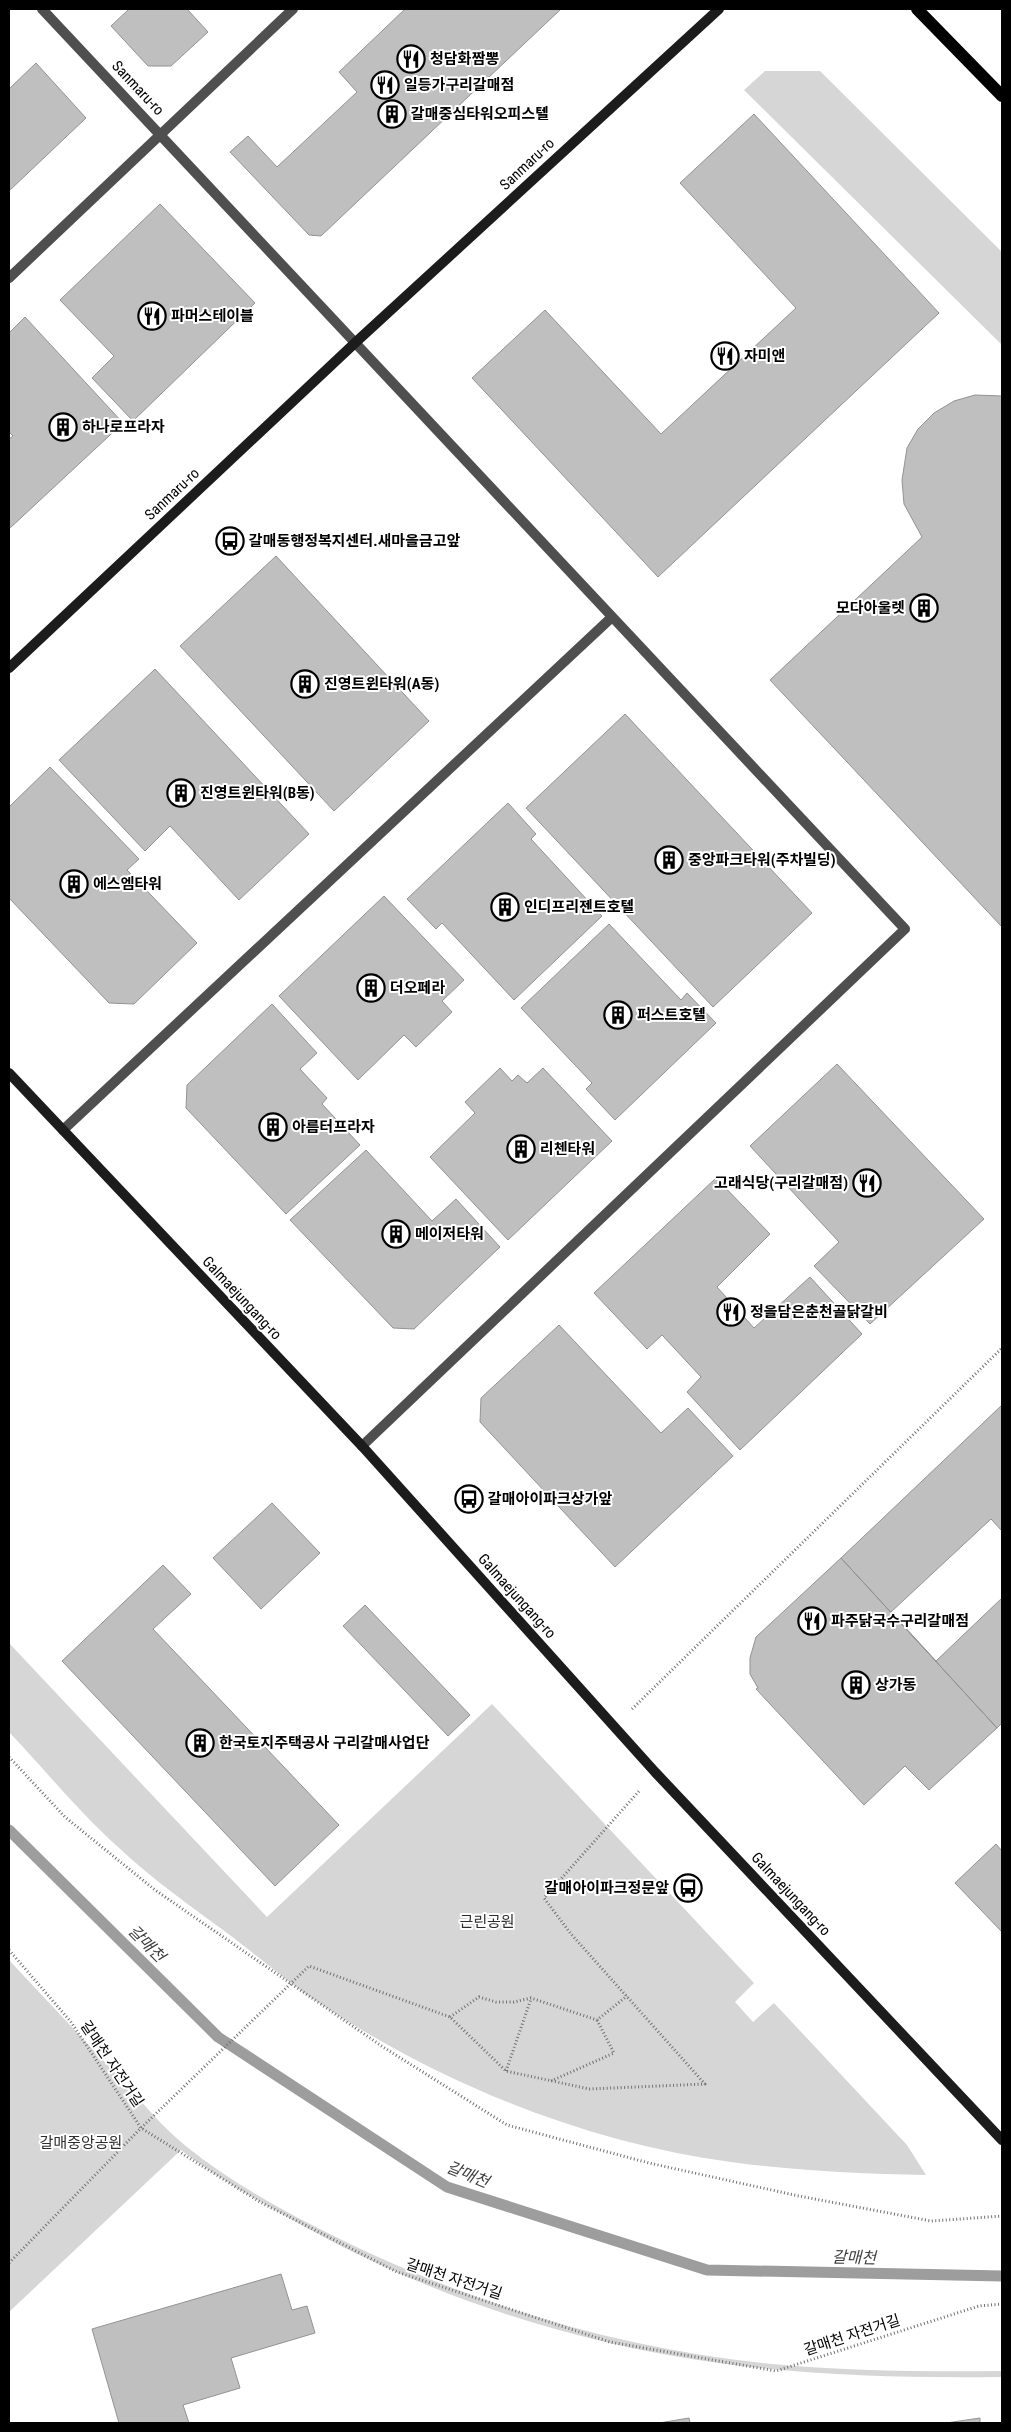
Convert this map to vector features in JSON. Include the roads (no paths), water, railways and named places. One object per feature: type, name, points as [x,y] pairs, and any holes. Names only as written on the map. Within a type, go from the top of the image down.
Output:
[{"type":"main road","points":[[917,9],[1002,96]]},
{"type":"street","name":"Sanmaru-ro","points":[[42,9],[356,342]]},
{"type":"street","points":[[9,278],[293,9]]},
{"type":"street","name":"Sanmaru-ro","points":[[9,668],[356,342],[719,9]]},
{"type":"street","points":[[356,342],[611,618],[905,929],[362,1446]]},
{"type":"street","points":[[63,1130],[611,618]]},
{"type":"street","name":"Galmaejungang-ro","points":[[9,1073],[362,1446],[655,1772],[1002,2140]]},
{"type":"waterway","name":"갈매천","points":[[9,1830],[218,2037],[447,2187],[707,2270],[1002,2276]]},
{"type":"place","name":"청담화짬뽕","points":[[411,59]]},
{"type":"place","name":"일등가구리갈매점","points":[[385,85]]},
{"type":"place","name":"갈매중심타워오피스텔","points":[[392,114]]},
{"type":"place","name":"파머스테이블","points":[[152,316]]},
{"type":"place","name":"자미앤","points":[[725,356]]},
{"type":"place","name":"하나로프라자","points":[[63,427]]},
{"type":"place","name":"갈매동행정복지센터.새마을금고앞","points":[[230,541]]},
{"type":"place","name":"모다아울렛","points":[[924,608]]},
{"type":"place","name":"진영트윈타워(A동)","points":[[305,684]]},
{"type":"place","name":"진영트윈타워(B동)","points":[[181,793]]},
{"type":"place","name":"중앙파크타워(주차빌딩)","points":[[669,860]]},
{"type":"place","name":"에스엠타워","points":[[74,884]]},
{"type":"place","name":"인디프리젠트호텔","points":[[505,907]]},
{"type":"place","name":"더오페라","points":[[371,988]]},
{"type":"place","name":"퍼스트호텔","points":[[618,1015]]},
{"type":"place","name":"아름터프라자","points":[[273,1127]]},
{"type":"place","name":"리첸타워","points":[[521,1149]]},
{"type":"place","name":"고래식당(구리갈매점)","points":[[867,1183]]},
{"type":"place","name":"메이저타워","points":[[396,1234]]},
{"type":"place","name":"정을담은춘천골닭갈비","points":[[731,1312]]},
{"type":"place","name":"갈매아이파크상가앞","points":[[469,1499]]},
{"type":"place","name":"파주닭국수구리갈매점","points":[[812,1621]]},
{"type":"place","name":"상가동","points":[[856,1685]]},
{"type":"place","name":"한국토지주택공사 구리갈매사업단","points":[[200,1743]]},
{"type":"place","name":"갈매아이파크정문앞","points":[[688,1888]]},
{"type":"park label","name":"근린공원","points":[[487,1922]]},
{"type":"park label","name":"갈매중앙공원","points":[[81,2143]]}]
